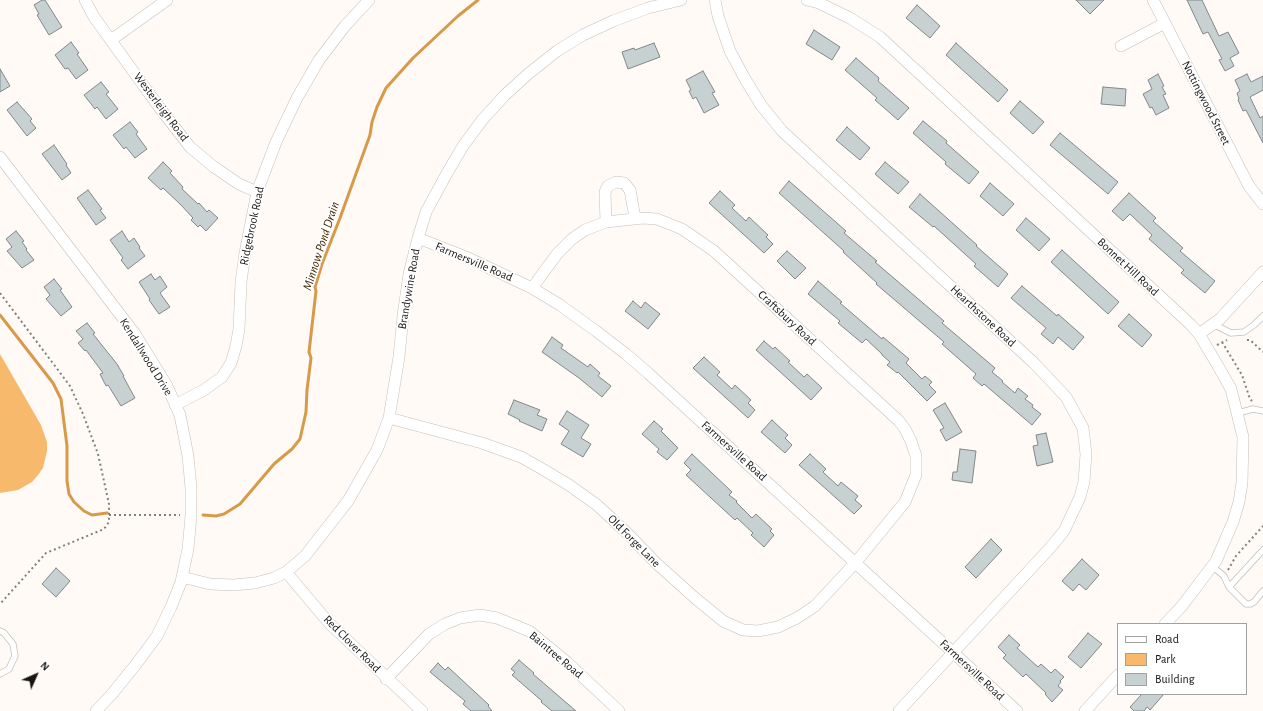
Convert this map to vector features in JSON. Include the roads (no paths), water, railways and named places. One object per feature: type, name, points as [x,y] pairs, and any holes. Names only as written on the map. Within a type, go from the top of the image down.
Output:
[{"type":"street","name":"Westerleigh Road","points":[[85,0],[94,17],[190,147],[214,167],[239,184],[257,192]]},
{"type":"street","points":[[111,40],[167,0]]},
{"type":"street","name":"Ridgebrook Road","points":[[175,406],[204,390],[222,377],[230,362],[236,346],[239,329],[241,282],[257,192],[276,142],[319,60],[345,26],[369,0]]},
{"type":"street","name":"Brandywine Road","points":[[182,578],[210,584],[233,585],[255,583],[274,578],[286,572],[305,556],[348,501],[377,450],[389,418],[399,357],[409,274],[418,238],[426,212],[462,146],[483,119],[505,95],[557,51],[583,35],[612,21],[648,8],[681,0]]},
{"type":"street","name":"Hearthstone Road","points":[[715,0],[718,16],[730,51],[744,79],[761,105],[782,131],[1034,363],[1066,397],[1083,428],[1086,454],[1084,482],[1064,531],[954,652]]},
{"type":"street","name":"Bonnet Hill Road","points":[[807,0],[819,3],[850,18],[880,38],[1184,318],[1199,334],[1209,350],[1231,390],[1238,413],[1243,437],[1242,483],[1239,502],[1233,522],[1216,561],[1182,606],[1166,623]]},
{"type":"street","name":"Nottingwood Street","points":[[1153,0],[1249,186],[1263,204]]},
{"type":"street","points":[[1121,46],[1165,23]]},
{"type":"street","name":"Kendallwood Drive","points":[[0,157],[135,334],[167,386],[180,415],[188,456],[191,488],[191,516],[188,549],[182,578],[171,607],[156,636],[137,664],[96,711]]},
{"type":"street","points":[[606,222],[605,192],[608,186],[616,182],[624,183],[630,190],[635,218]]},
{"type":"street","name":"Craftsbury Road","points":[[532,288],[557,254],[572,239],[585,230],[606,222],[635,218],[657,219],[682,229],[714,251],[899,421],[911,441],[916,456],[916,475],[905,502],[856,562]]},
{"type":"street","name":"Farmersville Road","points":[[418,238],[466,257],[532,288],[596,331],[648,373],[1017,711]]},
{"type":"street","points":[[1199,334],[1220,319],[1263,272]]},
{"type":"street","name":"Old Forge Lane","points":[[389,418],[482,443],[521,457],[544,470],[597,505],[656,563],[695,598],[724,621],[743,630],[758,631],[778,626],[797,618],[815,606],[856,562]]},
{"type":"street","name":"Red Clover Road","points":[[286,572],[329,623],[386,679],[422,711]]},
{"type":"street","name":"Baintree Road","points":[[386,679],[429,634],[445,624],[460,618],[480,615],[497,618],[529,631],[568,663],[619,711]]},
{"type":"street","points":[[899,711],[954,652]]},
{"type":"street","points":[[1085,711],[1117,676]]},
{"type":"lane","points":[[1213,324],[1230,333],[1244,332],[1263,316]]},
{"type":"lane","points":[[1238,413],[1253,409],[1263,411]]},
{"type":"lane","points":[[1229,587],[1263,550]]},
{"type":"lane","points":[[1212,566],[1224,576],[1229,587],[1246,604],[1254,602],[1263,592]]},
{"type":"lane","points":[[0,631],[4,633],[13,644],[15,656],[9,669],[0,674]]},
{"type":"waterway","name":"Minnow Pond Drain","points":[[203,515],[216,516],[224,514],[240,504],[274,464],[292,449],[300,439],[306,412],[311,358],[309,352],[316,291],[315,287],[322,264],[370,135],[372,122],[377,107],[386,88],[413,58],[458,16],[478,0]]},
{"type":"waterway","name":"Minnow Pond Drain","points":[[0,315],[53,383],[61,399],[67,446],[67,481],[69,494],[74,502],[84,511],[92,515],[107,513]]}]
